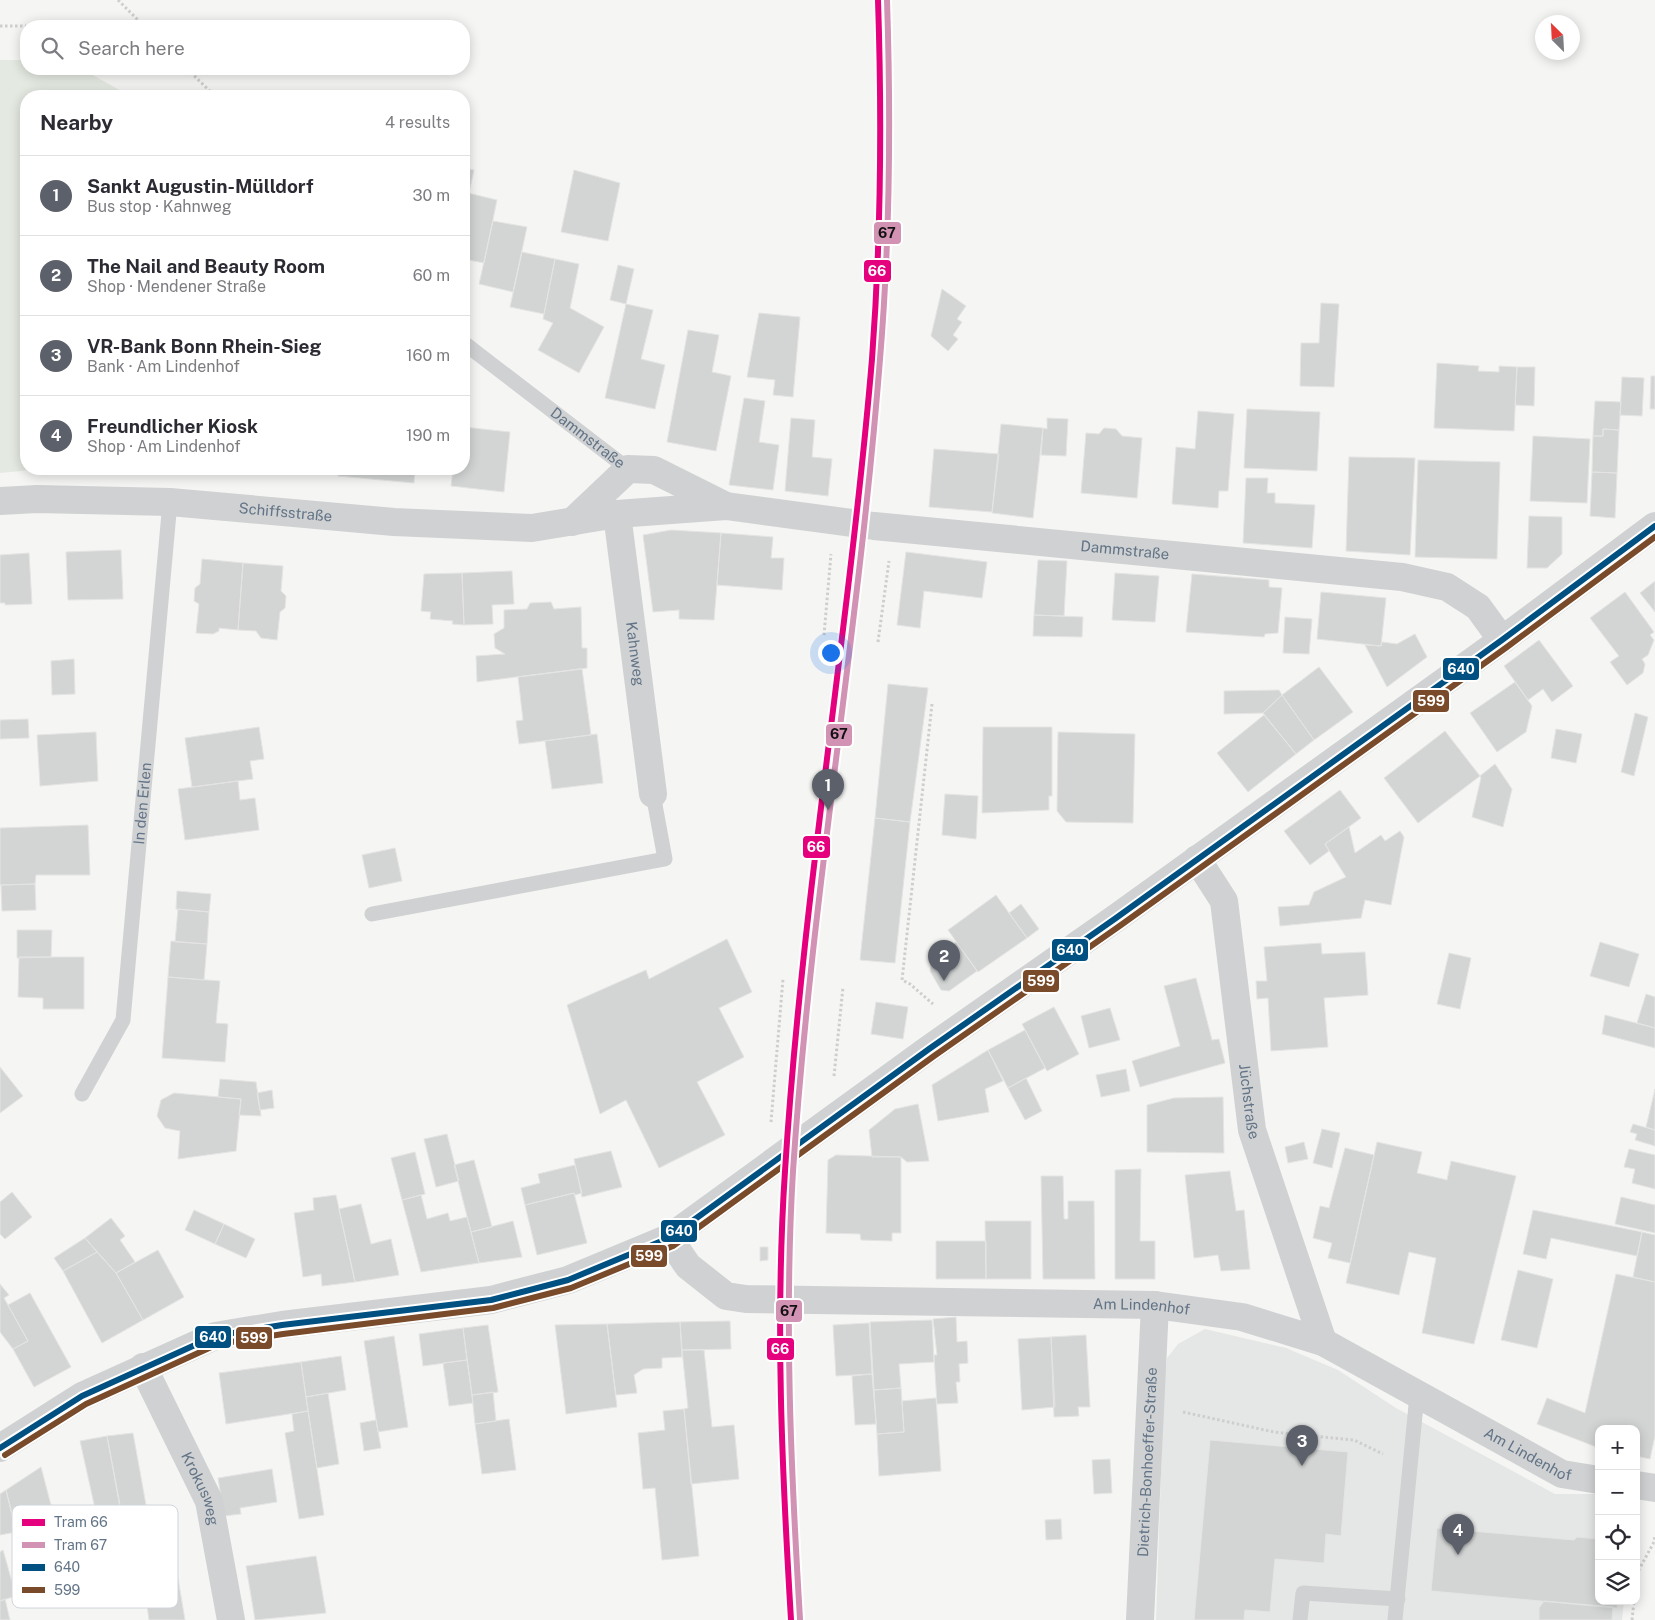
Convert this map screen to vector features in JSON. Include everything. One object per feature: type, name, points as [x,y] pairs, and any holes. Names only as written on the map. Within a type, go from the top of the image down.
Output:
[{"type":"street","name":"Dammstraße","points":[[628,469],[654,470],[726,506]]},
{"type":"street","points":[[572,522],[628,469]]},
{"type":"street","name":"Schiffsstraße","points":[[0,501],[37,499],[170,502],[394,522],[532,528],[617,514]]},
{"type":"street","name":"Dammstraße","points":[[617,514],[726,506],[874,526],[1402,577],[1447,587],[1478,607],[1502,640]]},
{"type":"street","name":"Kahnweg","points":[[617,514],[652,794]]},
{"type":"street","points":[[0,1448],[82,1396],[215,1336],[282,1325],[490,1300],[568,1280],[669,1238],[929,1049],[1198,859],[1502,640],[1655,526]]},
{"type":"street","name":"Jüchstraße","points":[[1198,859],[1224,901],[1252,1130],[1323,1342]]},
{"type":"street","name":"Am Lindenhof","points":[[669,1238],[688,1266],[726,1296],[746,1299],[1154,1305],[1242,1317],[1323,1342],[1354,1357],[1417,1396],[1562,1474],[1595,1479]]},
{"type":"street","name":"Dietrich-Bonhoeffer-Straße","points":[[1140,1620],[1154,1305]]},
{"type":"street","name":"Krokusweg","points":[[143,1367],[209,1501],[231,1620]]},
{"type":"street","points":[[1640,1486],[1655,1488]]},
{"type":"lane","name":"Dammstraße","points":[[470,348],[628,469]]},
{"type":"lane","name":"In den Erlen","points":[[82,1094],[123,1020],[170,502]]},
{"type":"lane","points":[[372,914],[665,859],[652,794]]},
{"type":"lane","points":[[1396,1620],[1417,1396]]},
{"type":"lane","points":[[1300,1620],[1303,1593],[1398,1599]]},
{"type":"path","points":[[118,0],[138,20]]},
{"type":"path","points":[[0,26],[20,26]]},
{"type":"path","points":[[193,75],[209,90]]},
{"type":"path","points":[[824,635],[832,546]]},
{"type":"path","points":[[878,642],[890,558]]},
{"type":"path","points":[[932,704],[902,980],[910,984],[936,1007]]},
{"type":"path","points":[[771,1118],[783,978]]},
{"type":"path","points":[[834,1081],[843,987]]},
{"type":"path","points":[[1149,1389],[1180,1411],[1274,1432],[1354,1440],[1411,1467]]},
{"type":"path","points":[[1640,1568],[1654,1542],[1655,1535]]},
{"type":"path","points":[[1632,1620],[1634,1605]]},
{"type":"shaded area","points":[[0,60],[20,60],[20,75],[93,75],[119,90],[20,90],[20,471],[0,473]]},
{"type":"shaded area","points":[[1205,1329],[1286,1348],[1338,1370],[1396,1408],[1555,1494],[1595,1494],[1595,1605],[1624,1605],[1622,1620],[1156,1620],[1164,1385],[1167,1358],[1178,1344]]},
{"type":"building","points":[[470,169],[474,170],[470,188]]},
{"type":"building","points":[[574,170],[620,183],[608,241],[561,232]]},
{"type":"building","points":[[470,193],[497,200],[484,263],[470,260]]},
{"type":"building","points":[[493,221],[527,227],[513,292],[479,284]]},
{"type":"building","points":[[522,252],[555,259],[544,314],[510,307]]},
{"type":"building","points":[[555,259],[579,264],[570,308],[604,327],[579,373],[538,350],[553,323],[543,319]]},
{"type":"building","points":[[618,265],[634,269],[626,304],[610,300]]},
{"type":"building","points":[[942,289],[966,306],[957,319],[962,322],[953,335],[958,339],[948,351],[931,336]]},
{"type":"building","points":[[1321,303],[1339,304],[1334,387],[1300,386],[1301,343],[1319,343]]},
{"type":"building","points":[[626,304],[653,310],[641,359],[665,365],[655,409],[605,398]]},
{"type":"building","points":[[759,313],[800,317],[793,397],[773,395],[775,380],[747,377]]},
{"type":"building","points":[[688,330],[719,335],[712,372],[731,376],[716,451],[667,442]]},
{"type":"building","points":[[1437,363],[1479,366],[1478,371],[1499,372],[1499,366],[1517,367],[1514,431],[1434,428]]},
{"type":"building","points":[[1517,367],[1535,367],[1534,406],[1515,405]]},
{"type":"building","points":[[1651,376],[1655,376],[1655,409],[1650,409]]},
{"type":"building","points":[[1622,377],[1644,378],[1642,416],[1620,415]]},
{"type":"building","points":[[744,398],[765,401],[759,442],[779,445],[773,490],[729,485]]},
{"type":"building","points":[[1595,401],[1621,402],[1619,430],[1603,429],[1603,436],[1593,436]]},
{"type":"building","points":[[1247,409],[1320,412],[1317,471],[1244,468]]},
{"type":"building","points":[[1198,411],[1234,414],[1228,491],[1219,491],[1218,508],[1172,504],[1176,447],[1195,449]]},
{"type":"building","points":[[791,418],[815,420],[812,457],[832,459],[828,496],[785,491]]},
{"type":"building","points":[[1047,418],[1068,419],[1066,456],[1041,455],[1043,428],[1047,429]]},
{"type":"building","points":[[1001,424],[1043,428],[1033,518],[992,513]]},
{"type":"building","points":[[470,428],[510,432],[504,492],[451,486],[452,475],[470,475]]},
{"type":"building","points":[[1104,428],[1116,429],[1122,436],[1142,438],[1137,498],[1081,493],[1086,433],[1099,434]]},
{"type":"building","points":[[1603,429],[1619,430],[1617,473],[1592,472],[1593,436],[1603,436]]},
{"type":"building","points":[[1533,436],[1590,439],[1587,503],[1530,501]]},
{"type":"building","points":[[934,449],[999,454],[992,512],[929,507]]},
{"type":"building","points":[[1349,457],[1415,458],[1410,555],[1346,551]]},
{"type":"building","points":[[1418,460],[1500,462],[1497,559],[1415,557]]},
{"type":"building","points":[[1592,472],[1617,473],[1615,518],[1590,516]]},
{"type":"building","points":[[338,475],[415,475],[414,483]]},
{"type":"building","points":[[1246,478],[1268,478],[1267,493],[1275,493],[1275,503],[1315,505],[1312,548],[1243,543]]},
{"type":"building","points":[[1529,516],[1562,517],[1562,554],[1547,568],[1527,568]]},
{"type":"building","points":[[671,530],[721,533],[714,620],[679,619],[679,610],[653,612],[643,535]]},
{"type":"building","points":[[721,533],[773,537],[771,558],[784,558],[782,590],[717,585]]},
{"type":"building","points":[[121,550],[123,599],[68,600],[66,552]]},
{"type":"building","points":[[906,552],[987,562],[982,598],[924,591],[920,628],[897,625]]},
{"type":"building","points":[[29,553],[32,604],[5,605],[5,603],[0,603],[0,555]]},
{"type":"building","points":[[202,559],[243,563],[238,630],[219,628],[219,631],[213,634],[196,633],[199,604],[194,601],[195,588],[200,584]]},
{"type":"building","points":[[1038,560],[1067,561],[1064,616],[1034,615]]},
{"type":"building","points":[[243,563],[283,566],[281,591],[286,596],[285,608],[280,612],[277,640],[261,638],[256,631],[238,630]]},
{"type":"building","points":[[512,571],[514,604],[492,605],[493,624],[464,625],[462,573]]},
{"type":"building","points":[[462,573],[464,625],[452,624],[453,621],[430,619],[431,612],[421,611],[424,574]]},
{"type":"building","points":[[1115,573],[1159,576],[1155,622],[1112,620]]},
{"type":"building","points":[[1192,574],[1269,580],[1269,587],[1282,588],[1278,633],[1265,634],[1264,637],[1186,632]]},
{"type":"building","points":[[1655,581],[1655,612],[1640,593]]},
{"type":"building","points":[[1321,592],[1386,598],[1381,646],[1317,639]]},
{"type":"building","points":[[1625,592],[1654,632],[1650,635],[1654,640],[1648,655],[1642,659],[1645,664],[1643,673],[1627,685],[1610,662],[1619,656],[1590,618]]},
{"type":"building","points":[[551,602],[554,609],[581,607],[582,648],[587,648],[587,668],[477,682],[476,656],[505,654],[495,648],[494,634],[504,628],[504,610],[527,609],[530,603]]},
{"type":"building","points":[[1034,615],[1083,617],[1082,637],[1033,636]]},
{"type":"building","points":[[1285,617],[1312,619],[1309,654],[1283,653]]},
{"type":"building","points":[[1415,634],[1427,657],[1387,687],[1365,645],[1381,646],[1382,642],[1397,644]]},
{"type":"building","points":[[1539,640],[1573,686],[1552,702],[1543,689],[1528,700],[1504,666]]},
{"type":"building","points":[[74,659],[75,694],[52,695],[51,661]]},
{"type":"building","points":[[1319,667],[1353,712],[1314,740],[1282,695]]},
{"type":"building","points":[[582,669],[591,735],[519,744],[516,721],[523,720],[518,677]]},
{"type":"building","points":[[1515,682],[1532,706],[1526,732],[1497,752],[1470,713]]},
{"type":"building","points":[[888,684],[928,688],[910,822],[875,818]]},
{"type":"building","points":[[1279,690],[1282,695],[1263,713],[1224,714],[1224,691]]},
{"type":"building","points":[[1282,695],[1314,740],[1296,754],[1263,713]]},
{"type":"building","points":[[1635,713],[1648,717],[1634,776],[1621,772]]},
{"type":"building","points":[[1264,715],[1296,754],[1248,792],[1217,753]]},
{"type":"building","points":[[28,719],[29,738],[0,739],[0,720]]},
{"type":"building","points":[[259,727],[264,759],[250,761],[253,779],[192,787],[185,738]]},
{"type":"building","points":[[983,727],[1052,727],[1052,796],[1049,796],[1049,810],[982,813]]},
{"type":"building","points":[[1556,729],[1582,734],[1576,763],[1551,758]]},
{"type":"building","points":[[1445,731],[1480,776],[1418,823],[1384,778]]},
{"type":"building","points":[[96,732],[98,781],[40,786],[37,735]]},
{"type":"building","points":[[1058,732],[1135,734],[1133,823],[1066,822],[1057,811]]},
{"type":"building","points":[[597,734],[603,783],[552,789],[545,741]]},
{"type":"building","points":[[1495,764],[1512,789],[1503,827],[1472,817],[1480,776]]},
{"type":"building","points":[[238,781],[240,800],[255,798],[259,830],[185,840],[178,789]]},
{"type":"building","points":[[1340,790],[1361,818],[1325,844],[1329,851],[1310,865],[1284,831]]},
{"type":"building","points":[[945,794],[978,796],[976,839],[942,835]]},
{"type":"building","points":[[875,818],[910,822],[895,963],[860,960]]},
{"type":"building","points":[[88,825],[90,875],[36,875],[35,884],[0,885],[0,828]]},
{"type":"building","points":[[1349,827],[1355,853],[1381,835],[1385,841],[1400,831],[1404,837],[1391,905],[1365,900],[1361,918],[1280,926],[1278,907],[1309,905],[1314,892],[1346,877],[1325,844]]},
{"type":"building","points":[[395,848],[402,881],[369,888],[362,855]]},
{"type":"building","points":[[35,884],[36,910],[2,911],[1,885]]},
{"type":"building","points":[[177,891],[211,894],[209,912],[176,909]]},
{"type":"building","points":[[996,895],[1027,938],[978,972],[948,930]]},
{"type":"building","points":[[1021,904],[1039,929],[1027,938],[1009,913]]},
{"type":"building","points":[[178,909],[209,912],[207,944],[175,942]]},
{"type":"building","points":[[17,930],[52,930],[51,957],[17,958]]},
{"type":"building","points":[[727,939],[752,992],[719,1008],[744,1057],[697,1082],[725,1135],[659,1168],[626,1100],[600,1114],[567,1005],[646,970],[649,979]]},
{"type":"building","points":[[171,941],[207,944],[204,980],[168,977]]},
{"type":"building","points":[[956,942],[977,971],[949,991],[941,990],[930,971],[932,960]]},
{"type":"building","points":[[1600,942],[1639,954],[1629,987],[1590,976]]},
{"type":"building","points":[[1321,943],[1322,954],[1365,952],[1368,995],[1324,998],[1328,1047],[1271,1051],[1268,998],[1257,999],[1256,981],[1267,981],[1264,947]]},
{"type":"building","points":[[1449,953],[1471,958],[1460,1009],[1437,1004]]},
{"type":"building","points":[[19,957],[84,957],[84,1009],[43,1009],[43,998],[18,997]]},
{"type":"building","points":[[168,977],[220,981],[216,1023],[228,1024],[225,1062],[162,1058]]},
{"type":"building","points":[[1196,978],[1212,1040],[1219,1039],[1225,1063],[1140,1087],[1132,1061],[1180,1046],[1164,986]]},
{"type":"building","points":[[1646,994],[1655,997],[1655,1028],[1637,1023]]},
{"type":"building","points":[[876,1002],[908,1007],[903,1039],[871,1034]]},
{"type":"building","points":[[1054,1007],[1079,1054],[1047,1071],[1022,1024]]},
{"type":"building","points":[[1110,1008],[1120,1040],[1089,1048],[1081,1016]]},
{"type":"building","points":[[1605,1015],[1655,1028],[1655,1048],[1602,1034]]},
{"type":"building","points":[[1025,1030],[1045,1068],[1008,1088],[988,1050]]},
{"type":"building","points":[[988,1050],[1003,1081],[985,1089],[989,1112],[938,1121],[932,1085]]},
{"type":"building","points":[[0,1067],[23,1096],[0,1113]]},
{"type":"building","points":[[1126,1069],[1130,1091],[1101,1097],[1096,1075]]},
{"type":"building","points":[[1026,1078],[1042,1111],[1025,1120],[1008,1088]]},
{"type":"building","points":[[220,1079],[256,1082],[261,1116],[239,1115],[241,1099],[218,1097]]},
{"type":"building","points":[[1655,1089],[1655,1130],[1646,1127]]},
{"type":"building","points":[[272,1090],[274,1108],[260,1110],[257,1093]]},
{"type":"building","points":[[174,1093],[241,1099],[236,1151],[178,1159],[180,1131],[165,1128],[157,1116],[161,1100]]},
{"type":"building","points":[[1223,1097],[1224,1153],[1147,1152],[1147,1105],[1174,1098]]},
{"type":"building","points":[[918,1104],[929,1161],[907,1162],[901,1157],[872,1157],[869,1130],[895,1109]]},
{"type":"building","points":[[1633,1124],[1655,1130],[1655,1146],[1635,1140],[1637,1134],[1630,1132]]},
{"type":"building","points":[[1322,1129],[1340,1133],[1332,1168],[1313,1163]]},
{"type":"building","points":[[447,1134],[459,1181],[436,1187],[424,1139]]},
{"type":"building","points":[[1304,1142],[1308,1159],[1288,1163],[1285,1147]]},
{"type":"building","points":[[1377,1142],[1422,1152],[1417,1173],[1447,1180],[1451,1161],[1516,1176],[1474,1344],[1422,1333],[1436,1258],[1409,1252],[1399,1295],[1346,1283]]},
{"type":"building","points":[[1345,1148],[1374,1155],[1350,1263],[1328,1258],[1332,1243],[1313,1238],[1320,1206],[1329,1208]]},
{"type":"building","points":[[1629,1149],[1655,1155],[1655,1189],[1632,1183],[1635,1169],[1624,1167]]},
{"type":"building","points":[[611,1151],[622,1187],[582,1197],[574,1159]]},
{"type":"building","points":[[415,1152],[425,1194],[402,1200],[391,1158]]},
{"type":"building","points":[[836,1155],[901,1157],[901,1233],[892,1233],[892,1241],[861,1240],[860,1234],[826,1233],[828,1160]]},
{"type":"building","points":[[474,1160],[492,1227],[471,1232],[454,1165]]},
{"type":"building","points":[[575,1165],[582,1193],[575,1195],[574,1193],[525,1205],[521,1188],[540,1183],[538,1174]]},
{"type":"building","points":[[1141,1169],[1140,1241],[1155,1241],[1155,1279],[1115,1279],[1115,1170]]},
{"type":"building","points":[[1230,1171],[1236,1211],[1244,1210],[1250,1269],[1221,1271],[1218,1255],[1194,1258],[1185,1175]]},
{"type":"building","points":[[1041,1176],[1063,1176],[1064,1219],[1068,1219],[1068,1201],[1094,1201],[1095,1279],[1043,1279]]},
{"type":"building","points":[[12,1192],[32,1217],[5,1239],[0,1234],[0,1202]]},
{"type":"building","points":[[574,1193],[587,1243],[537,1255],[525,1205]]},
{"type":"building","points":[[336,1195],[355,1282],[322,1286],[321,1274],[303,1277],[294,1213],[314,1210],[313,1198]]},
{"type":"building","points":[[421,1195],[427,1219],[448,1213],[450,1221],[467,1217],[479,1263],[421,1272],[402,1200]]},
{"type":"building","points":[[1621,1197],[1655,1205],[1655,1233],[1615,1224]]},
{"type":"building","points":[[361,1204],[371,1244],[391,1239],[399,1275],[355,1282],[339,1209]]},
{"type":"building","points":[[194,1210],[224,1224],[215,1244],[185,1230]]},
{"type":"building","points":[[1533,1210],[1642,1232],[1637,1256],[1551,1238],[1546,1259],[1523,1254]]},
{"type":"building","points":[[111,1218],[125,1236],[120,1240],[135,1262],[116,1273],[85,1238]]},
{"type":"building","points":[[513,1221],[522,1257],[479,1263],[471,1232]]},
{"type":"building","points":[[985,1221],[1031,1221],[1031,1279],[986,1279]]},
{"type":"building","points":[[224,1224],[255,1239],[246,1258],[215,1244]]},
{"type":"building","points":[[1642,1232],[1655,1235],[1655,1282],[1633,1277]]},
{"type":"building","points":[[85,1238],[97,1252],[63,1271],[54,1258]]},
{"type":"building","points":[[936,1241],[986,1241],[986,1279],[936,1279]]},
{"type":"building","points":[[760,1247],[768,1247],[768,1260],[760,1261]]},
{"type":"building","points":[[158,1250],[184,1297],[143,1320],[116,1273]]},
{"type":"building","points":[[97,1252],[116,1273],[143,1320],[102,1343],[63,1271]]},
{"type":"building","points":[[1518,1270],[1553,1279],[1537,1348],[1501,1340]]},
{"type":"building","points":[[1616,1274],[1655,1282],[1655,1436],[1650,1459],[1640,1457],[1640,1425],[1595,1425],[1595,1446],[1537,1424],[1547,1398],[1585,1413]]},
{"type":"building","points":[[0,1284],[9,1295],[4,1298],[28,1341],[13,1349],[0,1332]]},
{"type":"building","points":[[30,1293],[71,1367],[34,1387],[13,1349],[28,1341],[8,1305]]},
{"type":"building","points":[[956,1317],[957,1342],[967,1341],[968,1363],[959,1364],[960,1382],[956,1382],[958,1403],[937,1404],[934,1355],[937,1355],[933,1319]]},
{"type":"building","points":[[932,1320],[934,1362],[899,1364],[901,1388],[874,1390],[870,1322]]},
{"type":"building","points":[[730,1321],[731,1349],[682,1350],[680,1322]]},
{"type":"building","points":[[680,1322],[682,1357],[662,1358],[662,1368],[643,1369],[634,1375],[637,1393],[616,1395],[607,1324]]},
{"type":"building","points":[[869,1323],[872,1374],[836,1376],[833,1325]]},
{"type":"building","points":[[607,1324],[617,1407],[566,1414],[555,1325]]},
{"type":"building","points":[[488,1325],[498,1392],[472,1395],[463,1328]]},
{"type":"building","points":[[463,1328],[467,1360],[423,1366],[419,1334]]},
{"type":"building","points":[[1086,1335],[1090,1407],[1078,1407],[1079,1416],[1054,1417],[1051,1337]]},
{"type":"building","points":[[394,1336],[408,1427],[378,1432],[364,1341]]},
{"type":"building","points":[[1051,1337],[1055,1407],[1022,1410],[1018,1339]]},
{"type":"building","points":[[682,1350],[704,1350],[712,1427],[734,1425],[739,1479],[691,1484],[684,1409],[688,1408]]},
{"type":"building","points":[[341,1356],[346,1390],[306,1397],[301,1362]]},
{"type":"building","points":[[467,1360],[473,1403],[449,1406],[443,1363]]},
{"type":"building","points":[[301,1362],[308,1411],[226,1424],[219,1373]]},
{"type":"building","points":[[872,1374],[876,1424],[855,1425],[852,1376]]},
{"type":"building","points":[[901,1388],[904,1432],[877,1434],[874,1390]]},
{"type":"building","points":[[493,1392],[496,1421],[475,1424],[472,1395]]},
{"type":"building","points":[[328,1393],[339,1464],[317,1468],[306,1397]]},
{"type":"building","points":[[936,1398],[941,1471],[879,1476],[877,1434],[904,1432],[902,1401]]},
{"type":"building","points":[[684,1409],[699,1556],[662,1560],[655,1488],[643,1489],[638,1433],[665,1430],[663,1411]]},
{"type":"building","points":[[308,1411],[324,1515],[299,1519],[285,1433],[294,1431],[292,1414]]},
{"type":"building","points":[[509,1419],[516,1470],[482,1474],[475,1424]]},
{"type":"building","points":[[376,1420],[381,1448],[364,1451],[360,1423]]},
{"type":"building","points":[[133,1433],[146,1505],[120,1505],[107,1436]]},
{"type":"building","points":[[107,1436],[120,1505],[94,1505],[80,1441]]},
{"type":"building","points":[[1210,1440],[1348,1452],[1341,1536],[1326,1534],[1324,1563],[1275,1559],[1270,1612],[1245,1610],[1244,1620],[1194,1620]]},
{"type":"building","points":[[1110,1459],[1112,1493],[1094,1494],[1092,1460]]},
{"type":"building","points":[[41,1467],[51,1505],[12,1505],[12,1514],[6,1490]]},
{"type":"building","points":[[272,1469],[277,1502],[240,1508],[241,1514],[224,1516],[218,1478]]},
{"type":"building","points":[[6,1490],[12,1515],[12,1533],[0,1535],[0,1494]]},
{"type":"building","points":[[1061,1519],[1062,1539],[1046,1540],[1045,1520]]},
{"type":"building","points":[[1437,1528],[1574,1540],[1577,1537],[1595,1539],[1595,1605],[1617,1605],[1617,1608],[1431,1591]]},
{"type":"building","points":[[3,1550],[12,1582],[12,1597],[0,1601],[0,1552]]},
{"type":"building","points":[[316,1556],[326,1613],[255,1620],[246,1566]]},
{"type":"building","points":[[178,1578],[185,1620],[149,1620],[147,1608],[178,1608]]},
{"type":"building","points":[[5,1599],[10,1620],[0,1620],[0,1601]]},
{"type":"building","points":[[1544,1601],[1613,1607],[1612,1620],[1539,1620],[1539,1608]]},
{"type":"tram line","name":"66","points":[[791,1620],[785,1508],[780,1339],[780,1283],[785,1171],[803,967],[851,562],[872,359],[880,180],[878,0]]},
{"type":"tram line","name":"67","points":[[800,1619],[794,1507],[789,1339],[790,1227],[793,1171],[811,967],[860,562],[880,359],[889,180],[887,0]]},
{"type":"transit line","name":"640","points":[[0,1448],[82,1396],[215,1336],[282,1325],[491,1300],[568,1280],[669,1238],[929,1049],[1116,918],[1502,640],[1655,526]]},
{"type":"transit line","name":"599","points":[[5,1455],[86,1404],[218,1344],[493,1308],[571,1288],[673,1246],[934,1056],[1121,925],[1507,647],[1655,537]]},
{"type":"place","name":"Sankt Augustin-Mülldorf","points":[[828,810]]},
{"type":"place","name":"The Nail and Beauty Room","points":[[944,981]]},
{"type":"place","name":"VR-Bank Bonn Rhein-Sieg","points":[[1302,1466]]},
{"type":"place","name":"Freundlicher Kiosk","points":[[1458,1555]]}]
